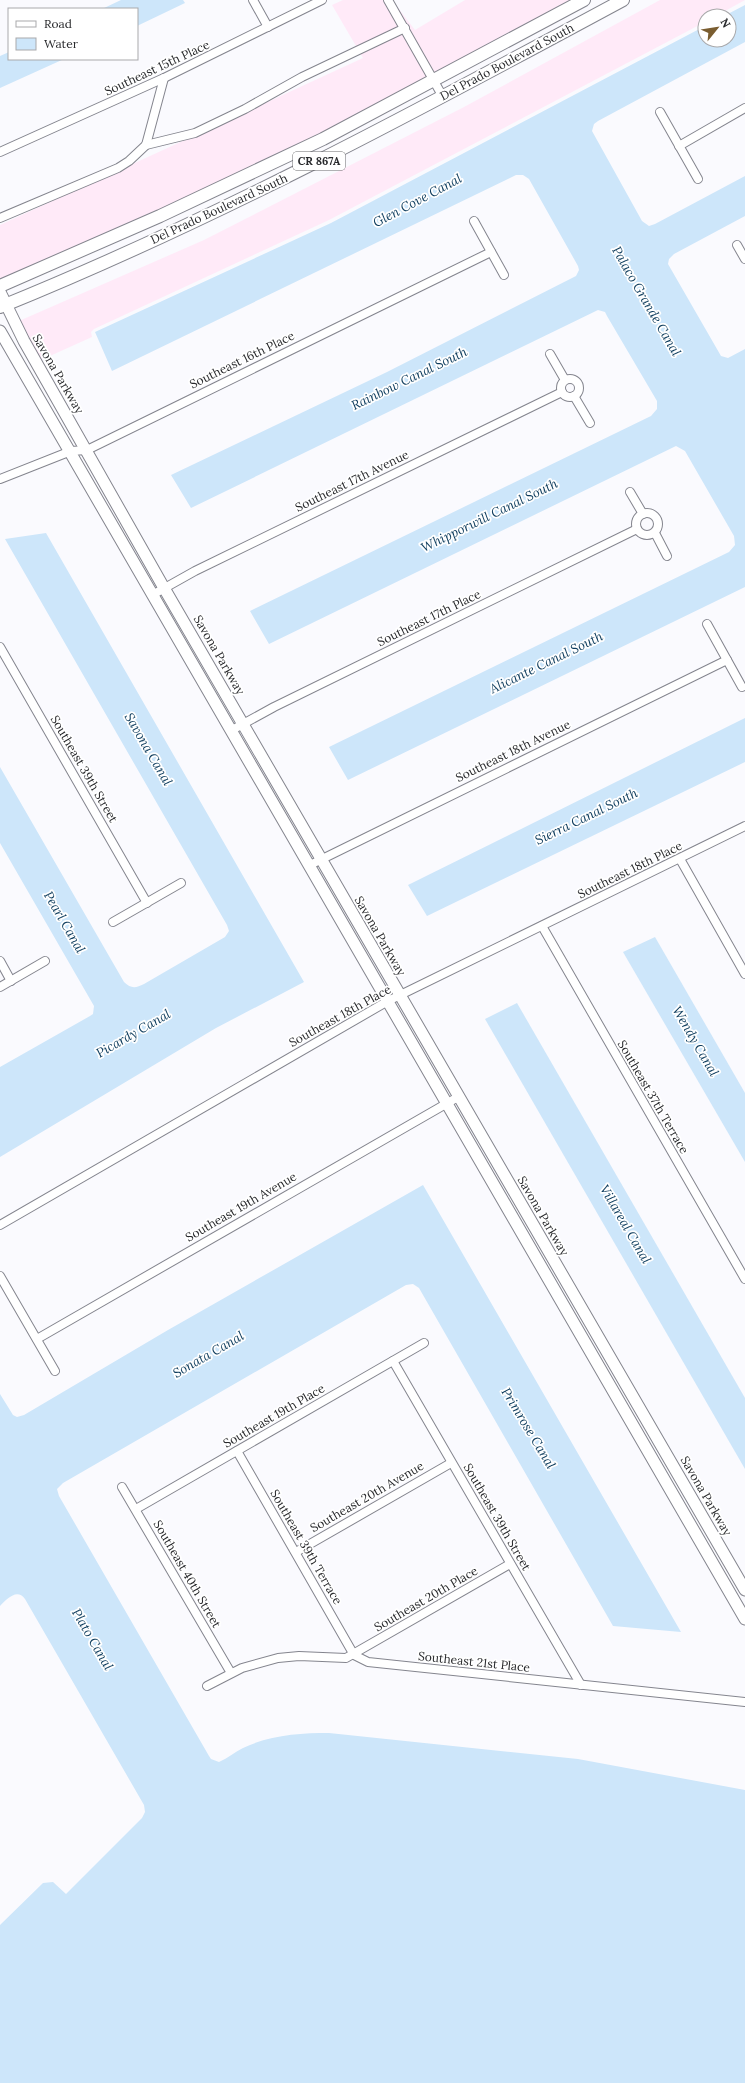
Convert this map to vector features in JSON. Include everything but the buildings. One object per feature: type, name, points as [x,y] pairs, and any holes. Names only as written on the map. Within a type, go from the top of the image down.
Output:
[{"type":"main road","name":"Del Prado Boulevard South","points":[[0,286],[82,252],[242,178],[328,136],[584,0]]},
{"type":"main road","points":[[568,30],[589,0]]},
{"type":"main road","name":"Del Prado Boulevard South","points":[[3,306],[149,242],[289,176],[443,97],[623,0]]},
{"type":"street","points":[[253,0],[268,27]]},
{"type":"street","name":"Southeast 15th Place","points":[[0,152],[164,78],[322,0]]},
{"type":"street","points":[[388,0],[435,80],[443,97]]},
{"type":"street","points":[[146,145],[195,133],[245,109],[302,78],[405,28]]},
{"type":"street","points":[[0,218],[118,168],[134,158],[146,145],[164,78]]},
{"type":"street","points":[[679,146],[745,108]]},
{"type":"street","points":[[660,112],[698,178]]},
{"type":"street","points":[[474,221],[504,275]]},
{"type":"street","points":[[737,245],[745,259]]},
{"type":"street","name":"Southeast 16th Place","points":[[0,479],[72,452],[87,450],[491,252]]},
{"type":"street","name":"Savona Parkway","points":[[0,292],[3,306],[87,450],[164,588],[745,1590]]},
{"type":"street","points":[[0,330],[154,594],[578,1331],[742,1605],[745,1619]]},
{"type":"street","points":[[550,354],[565,380]]},
{"type":"street","points":[[565,380],[574,380],[578,384],[578,392],[574,396],[566,396],[562,392],[561,384],[565,380]]},
{"type":"street","name":"Southeast 17th Avenue","points":[[154,594],[202,567],[562,392]]},
{"type":"street","points":[[574,396],[590,423]]},
{"type":"street","points":[[630,492],[642,514]]},
{"type":"street","points":[[650,513],[656,517],[658,527],[655,533],[645,536],[637,529],[637,518],[642,514],[650,513]]},
{"type":"street","name":"Southeast 17th Place","points":[[232,730],[274,707],[637,529]]},
{"type":"street","points":[[655,533],[667,556]]},
{"type":"street","points":[[707,624],[742,687]]},
{"type":"street","name":"Southeast 39th Street","points":[[0,648],[146,903]]},
{"type":"street","name":"Southeast 18th Avenue","points":[[310,865],[727,660]]},
{"type":"street","name":"Southeast 18th Place","points":[[0,1225],[388,1001],[745,826]]},
{"type":"street","points":[[680,859],[745,974]]},
{"type":"street","points":[[113,922],[181,883]]},
{"type":"street","name":"Southeast 37th Terrace","points":[[542,926],[745,1279]]},
{"type":"street","points":[[0,961],[11,981]]},
{"type":"street","points":[[0,987],[45,961]]},
{"type":"street","name":"Southeast 19th Avenue","points":[[37,1339],[458,1097]]},
{"type":"street","points":[[0,1276],[55,1371]]},
{"type":"street","points":[[578,1331],[591,1325]]},
{"type":"street","name":"Southeast 19th Place","points":[[136,1509],[424,1343]]},
{"type":"street","name":"Southeast 39th Street","points":[[393,1361],[581,1685]]},
{"type":"street","name":"Southeast 39th Terrace","points":[[237,1451],[354,1655]]},
{"type":"street","name":"Southeast 20th Avenue","points":[[296,1552],[451,1463]]},
{"type":"street","name":"Southeast 40th Street","points":[[122,1487],[231,1673]]},
{"type":"street","name":"Southeast 20th Place","points":[[354,1655],[510,1564]]},
{"type":"street","points":[[208,1686],[231,1673],[278,1658],[299,1656],[338,1659],[354,1655]]},
{"type":"street","name":"Southeast 21st Place","points":[[354,1655],[368,1662],[745,1702]]},
{"type":"shaded area","points":[[343,0],[392,0],[415,30],[465,0],[574,0],[321,135],[241,174],[0,281],[0,225],[363,58],[332,5]]},
{"type":"shaded area","points":[[660,0],[745,0],[730,8],[697,8],[697,26],[329,220],[94,329],[91,332],[92,337],[41,360],[19,321],[204,240],[464,107]]},
{"type":"water","points":[[121,0],[183,0],[185,3],[138,26],[138,8],[104,8]]},
{"type":"water","points":[[745,5],[745,42],[737,46],[737,9]]},
{"type":"water","points":[[697,30],[697,48],[734,48],[598,121],[594,124],[592,131],[642,221],[649,226],[745,176],[745,216],[674,254],[669,259],[668,264],[721,356],[728,358],[745,349],[745,587],[348,780],[329,747],[729,552],[735,545],[734,536],[685,451],[676,446],[269,644],[250,611],[651,416],[657,409],[657,401],[605,312],[598,310],[191,508],[171,475],[387,372],[576,276],[579,270],[529,179],[523,175],[516,175],[112,371],[95,332],[331,223]]},
{"type":"water","points":[[8,52],[8,60],[62,60],[0,88],[0,56]]},
{"type":"water","points":[[46,533],[304,982],[216,1028],[0,1157],[0,1067],[90,1016],[93,1014],[94,1006],[0,843],[0,767],[124,982],[129,986],[134,987],[144,984],[225,937],[229,931],[227,925],[5,539]]},
{"type":"water","name":"Sierra Canal South","points":[[745,718],[745,762],[427,916],[408,885]]},
{"type":"water","name":"Wendy Canal","points":[[655,937],[745,1093],[745,1162],[623,952]]},
{"type":"water","name":"Villareal Canal","points":[[517,1003],[745,1398],[745,1469],[485,1019]]},
{"type":"water","points":[[423,1185],[681,1632],[613,1626],[419,1288],[413,1284],[406,1285],[63,1483],[57,1489],[59,1496],[211,1759],[219,1762],[243,1748],[264,1740],[296,1734],[329,1733],[578,1759],[745,1790],[745,2083],[0,2083],[0,1925],[43,1883],[53,1882],[66,1894],[142,1818],[145,1812],[144,1805],[25,1599],[19,1594],[15,1595],[0,1606],[0,1394],[13,1415],[17,1417],[24,1415],[168,1330]]},
{"type":"water label","name":"Glen Cove Canal","points":[[417,200]]},
{"type":"water label","name":"Palaco Grande Canal","points":[[647,301]]},
{"type":"water label","name":"Rainbow Canal South","points":[[409,378]]},
{"type":"water label","name":"Whipporwill Canal South","points":[[489,515]]},
{"type":"water label","name":"Alicante Canal South","points":[[546,662]]},
{"type":"water label","name":"Savona Canal","points":[[149,749]]},
{"type":"water label","name":"Pearl Canal","points":[[65,922]]},
{"type":"water label","name":"Picardy Canal","points":[[133,1033]]},
{"type":"water label","name":"Sonata Canal","points":[[208,1354]]},
{"type":"water label","name":"Primrose Canal","points":[[529,1428]]},
{"type":"water label","name":"Plato Canal","points":[[93,1639]]}]
